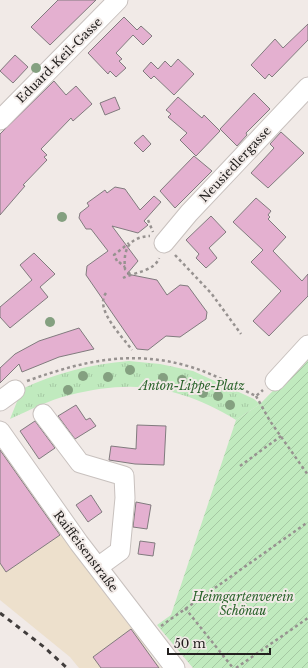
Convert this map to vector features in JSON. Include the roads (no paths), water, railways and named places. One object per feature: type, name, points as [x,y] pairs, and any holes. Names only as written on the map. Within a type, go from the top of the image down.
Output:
[{"type":"street","name":"Eduard-Keil-Gasse","points":[[0,120],[111,2]]},
{"type":"street","name":"Neusiedlergasse","points":[[159,244],[308,87]]},
{"type":"street","points":[[274,381],[308,345]]},
{"type":"street","points":[[0,401],[15,390]]},
{"type":"street","points":[[43,414],[80,463],[124,476],[125,498],[120,552],[98,568]]},
{"type":"street","name":"Raiffeisenstraße","points":[[0,431],[98,568],[175,668]]},
{"type":"railway","points":[[0,613],[44,647],[67,668]]},
{"type":"park label","name":"Anton-Lippe-Platz","points":[[192,385]]},
{"type":"park label","name":"Heimgartenverein Schönau","points":[[243,603]]}]
